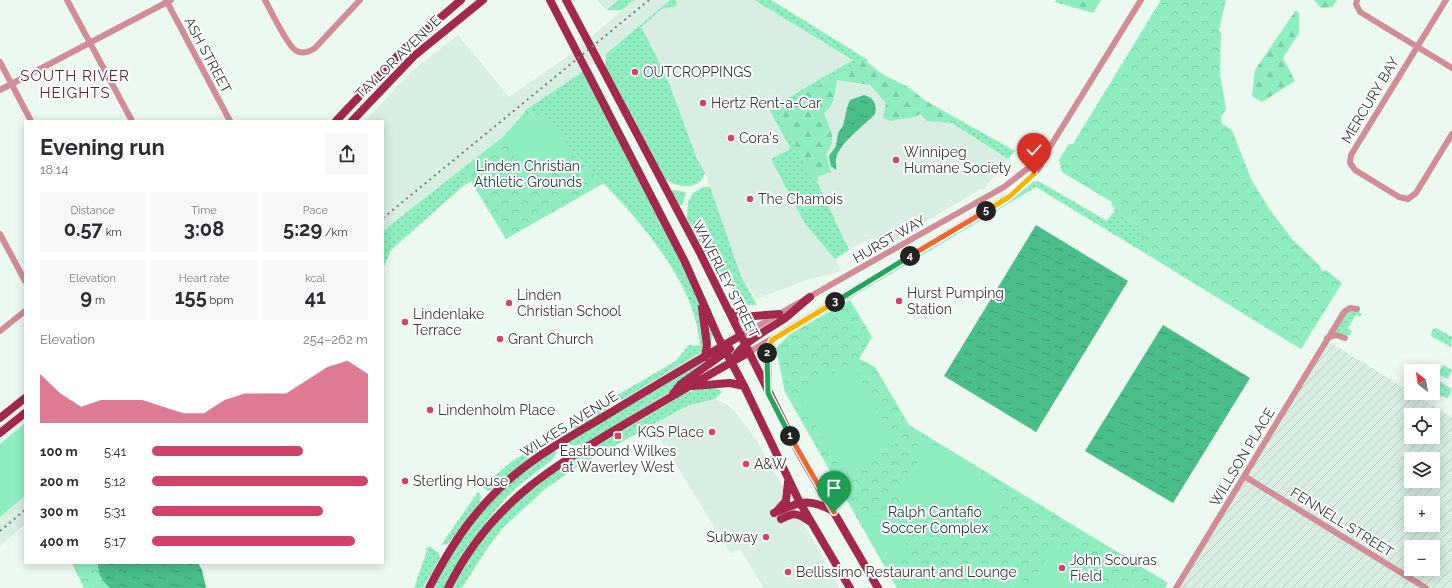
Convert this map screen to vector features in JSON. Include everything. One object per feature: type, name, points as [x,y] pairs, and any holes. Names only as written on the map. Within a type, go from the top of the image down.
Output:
[{"type":"main road","name":"TAYLOR AVENUE","points":[[353,120],[414,56],[484,0]]},
{"type":"main road","name":"WAVERLEY STREET","points":[[550,0],[682,255],[724,349],[744,386],[809,521],[850,588]]},
{"type":"main road","name":"WAVERLEY STREET","points":[[566,0],[729,311],[748,353],[798,451],[878,588]]},
{"type":"main road","name":"TAYLOR AVENUE","points":[[337,120],[405,48],[459,1]]},
{"type":"main road","points":[[731,362],[734,356],[745,345],[785,317],[810,296]]},
{"type":"main road","points":[[701,297],[707,345],[705,357]]},
{"type":"main road","points":[[729,311],[744,317],[779,314]]},
{"type":"main road","name":"WILKES AVENUE","points":[[429,588],[448,553],[466,526],[490,498],[514,475],[548,449],[705,357],[724,349],[740,336]]},
{"type":"main road","points":[[768,393],[767,351],[772,340]]},
{"type":"main road","points":[[670,398],[681,384],[724,349]]},
{"type":"main road","name":"WILKES AVENUE","points":[[448,588],[476,542],[516,496],[539,478],[570,458],[748,353]]},
{"type":"main road","points":[[690,386],[730,383],[744,386]]},
{"type":"main road","points":[[1,415],[24,399]]},
{"type":"main road","points":[[0,433],[24,414]]},
{"type":"main road","points":[[788,479],[786,501],[774,513],[800,503],[816,502],[834,512]]},
{"type":"main road","points":[[781,519],[793,514],[799,515],[809,521]]},
{"type":"street","points":[[67,0],[131,120]]},
{"type":"street","points":[[265,0],[292,47],[303,53],[315,48],[360,0]]},
{"type":"street","name":"HURST WAY","points":[[748,353],[1009,197],[1036,173],[1043,162],[1045,155],[1140,0]]},
{"type":"street","points":[[1357,0],[1357,7],[1360,12],[1452,68]]},
{"type":"street","points":[[1417,47],[1446,0]]},
{"type":"street","points":[[0,90],[168,1]]},
{"type":"street","name":"ASH STREET","points":[[168,1],[229,120]]},
{"type":"street","name":"MERCURY BAY","points":[[1417,47],[1351,155],[1350,163],[1355,170],[1399,197],[1408,199],[1416,193],[1452,134]]},
{"type":"street","points":[[0,62],[30,120]]},
{"type":"street","name":"HURST WAY","points":[[740,336],[810,296],[845,279],[1004,188],[1045,155]]},
{"type":"street","points":[[0,234],[24,279]]},
{"type":"street","name":"WILLSON PLACE","points":[[1176,588],[1345,310],[1352,308],[1357,309]]},
{"type":"street","points":[[0,331],[24,312]]},
{"type":"street","points":[[1328,338],[1336,335],[1345,338]]},
{"type":"street","name":"FENNELL STREET","points":[[1244,476],[1426,588]]},
{"type":"shaded area","points":[[597,0],[619,0],[606,10]]},
{"type":"shaded area","points":[[634,0],[670,0],[595,63],[523,112],[503,137],[384,230],[384,120],[366,120],[411,72],[458,35],[509,97],[574,52]]},
{"type":"shaded area","points":[[675,0],[754,0],[854,60],[1008,159],[984,189],[981,189],[916,227],[901,240],[869,239],[849,250],[791,149],[772,159],[805,224],[833,255],[841,271],[807,280],[756,299],[741,276],[706,176],[697,159],[666,75],[641,27],[662,9],[677,6]]},
{"type":"shaded area","points":[[1326,340],[1404,388],[1404,400],[1424,400],[1437,408],[1404,408],[1404,444],[1440,444],[1440,410],[1452,417],[1452,588],[1176,588]]},
{"type":"shaded area","points":[[715,399],[725,403],[735,412],[755,438],[840,588],[764,588],[740,549],[731,554],[652,425],[687,406]]},
{"type":"shaded area","points":[[24,497],[24,525],[0,546],[0,517]]},
{"type":"green space","points":[[619,0],[634,0],[622,10],[606,10]]},
{"type":"green space","points":[[670,0],[677,0],[675,1],[677,6],[662,9],[641,27],[666,75],[697,159],[705,173],[698,183],[692,186],[680,186],[663,177],[605,67],[606,54]]},
{"type":"green space","points":[[754,0],[771,0],[868,60],[867,62],[860,62],[781,106],[783,127],[798,149],[812,179],[817,182],[849,250],[835,259],[805,224],[771,159],[791,149],[769,109],[853,60]]},
{"type":"green space","points":[[1056,0],[1101,0],[1093,13],[1055,2]]},
{"type":"green space","points":[[1161,0],[1226,0],[1219,30],[1221,33],[1220,75],[1226,109],[1221,117],[1222,124],[1232,130],[1251,179],[1270,210],[1292,239],[1320,266],[1322,271],[1326,270],[1342,283],[1301,349],[1148,255],[1152,248],[1136,239],[1143,228],[1114,211],[1115,208],[1111,205],[1112,202],[1062,172],[1059,160],[1069,144],[1073,144]]},
{"type":"green space","points":[[1314,0],[1337,0],[1332,7],[1321,8]]},
{"type":"green space","points":[[1296,10],[1299,13],[1299,33],[1283,58],[1295,81],[1262,102],[1252,96],[1255,70]]},
{"type":"green space","points":[[860,62],[867,62],[882,74],[908,87],[926,101],[956,118],[952,123],[927,121],[920,114],[912,118],[892,121],[888,120],[883,117],[886,103],[870,85],[837,80],[832,102],[828,110],[824,113],[832,134],[832,144],[826,154],[831,172],[819,176],[817,182],[812,179],[798,149],[783,127],[779,116],[781,106]]},
{"type":"green space","points":[[590,67],[670,224],[711,309],[714,320],[713,335],[705,350],[622,400],[614,397],[676,361],[689,345],[700,346],[694,313],[679,280],[659,248],[634,216],[606,186],[527,109]]},
{"type":"green space","name":"Linden Christian Athletic Grounds","points":[[527,109],[604,183],[506,239],[463,168],[503,137]]},
{"type":"green space","points":[[539,115],[546,116],[573,152],[540,174],[529,177],[506,143]]},
{"type":"green space","points":[[956,118],[1015,151],[1008,159],[952,123]]},
{"type":"green space","points":[[463,168],[471,181],[462,187],[391,250],[384,267],[384,230]]},
{"type":"green space","points":[[1034,181],[1040,182],[1107,221],[1114,211],[1143,228],[1152,248],[1148,255],[1036,187],[789,335],[788,333],[1009,202]]},
{"type":"green space","points":[[703,187],[710,187],[741,276],[757,305],[746,305],[742,303],[738,300],[729,282],[717,276],[687,219],[688,202],[693,193]]},
{"type":"green space","points":[[671,191],[685,192],[686,194],[682,205],[679,206]]},
{"type":"green space","name":"Ralph Cantafio Soccer Complex","points":[[850,300],[872,337],[859,359],[875,367],[909,425],[1168,583],[1165,588],[897,588],[785,392],[776,348],[789,335]]},
{"type":"green space","points":[[1355,310],[1362,314],[1360,317],[1356,315],[1348,328],[1352,331],[1349,336],[1335,332],[1345,313]]},
{"type":"green space","points":[[1436,328],[1452,337],[1451,347],[1431,336],[1432,330]]},
{"type":"green space","points":[[720,352],[724,359],[584,444],[570,445],[568,442]]},
{"type":"green space","points":[[852,363],[896,444],[843,474],[798,393]]},
{"type":"green space","points":[[1443,365],[1452,370],[1448,379],[1440,375],[1440,370]]},
{"type":"green space","points":[[1440,382],[1452,389],[1448,398],[1440,396]]},
{"type":"green space","points":[[714,387],[722,392],[715,399],[687,406],[574,469],[545,489],[503,528],[486,550],[462,588],[452,588],[468,558],[491,528],[505,512],[551,473],[686,393]]},
{"type":"green space","points":[[608,400],[609,406],[606,411],[573,430],[565,430],[590,415]]},
{"type":"green space","points":[[24,424],[24,497],[0,517],[0,444]]},
{"type":"green space","points":[[547,441],[544,447],[520,465],[493,489],[488,491],[482,487],[512,461]]},
{"type":"green space","points":[[929,443],[1008,491],[976,544],[897,495]]},
{"type":"green space","points":[[555,450],[557,452],[552,460],[518,486],[504,500],[469,544],[444,588],[432,588],[472,522],[505,488]]},
{"type":"green space","points":[[478,492],[481,496],[480,502],[448,544],[441,545]]},
{"type":"green space","points":[[885,510],[910,551],[887,565],[862,523]]},
{"type":"green space","points":[[429,546],[439,553],[440,558],[423,588],[414,588],[427,551],[425,549]]},
{"type":"green space","name":"John Scouras Field","points":[[1052,549],[1116,588],[1028,588]]},
{"type":"green space","points":[[72,564],[197,564],[207,588],[84,588]]},
{"type":"water","points":[[864,95],[874,102],[876,107],[875,114],[853,134],[843,146],[836,158],[836,170],[831,166],[829,156],[836,146],[838,133],[843,126],[850,100]]},
{"type":"water","points":[[1036,225],[1128,281],[1036,432],[944,376]]},
{"type":"water","points":[[1163,325],[1250,378],[1173,503],[1085,451]]},
{"type":"water","points":[[98,564],[199,564],[202,570],[206,588],[110,588],[101,577]]},
{"type":"railway","points":[[384,217],[649,0]]},
{"type":"railway","points":[[0,531],[24,511]]},
{"type":"place","name":"OUTCROPPINGS","points":[[635,72]]},
{"type":"place","name":"Hertz Rent-a-Car","points":[[703,103]]},
{"type":"place","name":"Cora's","points":[[731,138]]},
{"type":"place","name":"Winnipeg Humane Society","points":[[896,160]]},
{"type":"place","name":"The Chamois","points":[[750,199]]},
{"type":"place","name":"Hurst Pumping Station","points":[[899,301]]},
{"type":"place","name":"Linden Christian School","points":[[509,303]]},
{"type":"place","name":"Lindenlake Terrace","points":[[405,322]]},
{"type":"place","name":"Grant Church","points":[[500,339]]},
{"type":"place","name":"Lindenholm Place","points":[[430,410]]},
{"type":"place","name":"KGS Place","points":[[712,432]]},
{"type":"place","name":"Eastbound Wilkes at Waverley West","points":[[618,436]]},
{"type":"place","name":"A&W","points":[[746,464]]},
{"type":"place","name":"Sterling House","points":[[405,481]]},
{"type":"place","name":"Subway","points":[[766,537]]},
{"type":"place","name":"John Scouras Field","points":[[1062,568]]},
{"type":"place","name":"Bellissimo Restaurant and Lounge","points":[[788,572]]},
{"type":"district","name":"SOUTH RIVER HEIGHTS","points":[[75,84]]},
{"type":"route","points":[[834,512],[798,451],[768,393],[767,351],[772,340],[1009,197],[1026,183],[1034,174]]}]
